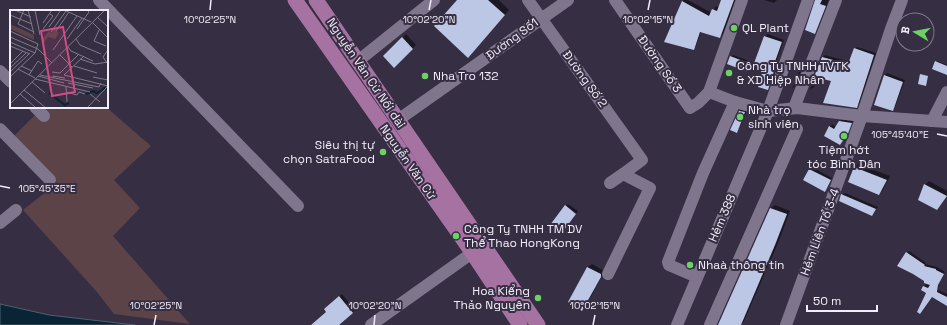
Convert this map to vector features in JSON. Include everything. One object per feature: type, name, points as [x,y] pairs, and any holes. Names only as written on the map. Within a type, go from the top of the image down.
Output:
[{"type":"main road","name":"Nguyễn Văn Cừ","points":[[295,0],[477,249],[520,325]]},
{"type":"main road","name":"Nguyễn Văn Cừ Nối dài","points":[[316,0],[398,120],[477,249],[538,325]]},
{"type":"street","points":[[99,0],[298,206]]},
{"type":"street","points":[[358,61],[434,0]]},
{"type":"street","name":"Đường Số 2","points":[[528,0],[642,158],[641,161],[623,174]]},
{"type":"street","name":"Đường Số1","points":[[398,120],[568,0]]},
{"type":"street","name":"Đường Số 3","points":[[615,0],[690,108],[698,103],[709,92]]},
{"type":"street","points":[[742,0],[709,92],[735,102],[768,111],[794,108],[862,116],[947,122]]},
{"type":"street","name":"Hẻm 388","points":[[677,325],[768,111],[808,0]]},
{"type":"street","points":[[794,108],[836,0]]},
{"type":"street","name":"Hẻm Liên Tổ 3-4","points":[[786,325],[862,116],[902,0]]},
{"type":"street","points":[[0,70],[10,81]]},
{"type":"street","points":[[932,121],[947,92]]},
{"type":"street","points":[[697,277],[669,265],[668,262],[703,173],[735,102]]},
{"type":"street","points":[[36,108],[44,116]]},
{"type":"street","points":[[0,129],[50,180]]},
{"type":"street","points":[[710,325],[797,129]]},
{"type":"street","points":[[608,274],[652,184],[623,174],[610,183]]},
{"type":"street","points":[[0,223],[16,210]]},
{"type":"street","points":[[371,325],[477,249]]},
{"type":"shaded area","points":[[42,108],[107,108],[151,146],[114,180],[140,208],[113,236],[190,324],[114,314],[97,292],[23,210],[57,183],[14,136]]},
{"type":"water","points":[[0,304],[49,315],[135,325],[0,325]]},
{"type":"building","points":[[457,0],[488,0],[505,15],[468,58],[434,26]]},
{"type":"building","points":[[721,0],[734,0],[720,38],[700,32],[694,50],[664,42],[682,1],[709,16],[712,9],[717,11]]},
{"type":"building","points":[[815,0],[822,0],[820,4],[826,6],[815,34],[805,30]]},
{"type":"building","points":[[764,36],[782,42],[772,70],[774,71],[768,90],[758,87],[762,72],[753,66]]},
{"type":"building","points":[[402,37],[413,49],[394,68],[383,56]]},
{"type":"building","points":[[854,48],[874,55],[857,108],[823,103],[831,81],[814,77],[822,57],[848,64]]},
{"type":"building","points":[[730,56],[751,64],[748,72],[727,64]]},
{"type":"building","points":[[935,61],[947,66],[947,75],[932,69]]},
{"type":"building","points":[[920,74],[928,76],[926,86],[918,84]]},
{"type":"building","points":[[884,75],[903,82],[893,111],[874,105]]},
{"type":"building","points":[[739,111],[745,112],[737,133],[730,130]]},
{"type":"building","points":[[839,121],[852,123],[846,139],[844,139],[840,145],[824,136],[829,126],[834,129]]},
{"type":"building","points":[[854,167],[887,180],[879,195],[848,182]]},
{"type":"building","points":[[809,169],[831,180],[825,192],[803,180]]},
{"type":"building","points":[[924,184],[947,196],[937,210],[918,200]]},
{"type":"building","points":[[841,194],[876,209],[872,216],[839,201]]},
{"type":"building","points":[[565,205],[576,214],[561,234],[550,225]]},
{"type":"building","points":[[770,208],[787,214],[741,325],[718,325]]},
{"type":"building","points":[[906,252],[925,265],[924,266],[936,269],[944,274],[938,285],[937,292],[947,297],[947,306],[932,297],[920,314],[917,312],[926,293],[921,290],[923,286],[928,288],[930,285],[924,283],[924,281],[913,274],[897,266]]},
{"type":"building","points":[[587,267],[601,274],[601,277],[582,311],[568,302]]},
{"type":"building","points":[[339,296],[353,313],[339,325],[311,325],[326,312],[324,309]]},
{"type":"place","name":"QL Plant","points":[[734,28]]},
{"type":"place","name":"Công Ty TNHH TVTK & XD Hiệp Nhân","points":[[729,73]]},
{"type":"place","name":"Nha Tro 132","points":[[425,76]]},
{"type":"place","name":"Nhà trọ sinh viên","points":[[740,117]]},
{"type":"place","name":"Tiệm hớt tóc Bình Dân","points":[[844,136]]},
{"type":"place","name":"Siêu thị tự chọn SatraFood","points":[[383,152]]},
{"type":"place","name":"Công Ty TNHH TM DV Thể Thao HongKong","points":[[456,236]]},
{"type":"place","name":"Nhaà thông tin","points":[[690,265]]},
{"type":"place","name":"Hoa Kiểng Thảo Nguyên","points":[[538,298]]}]
